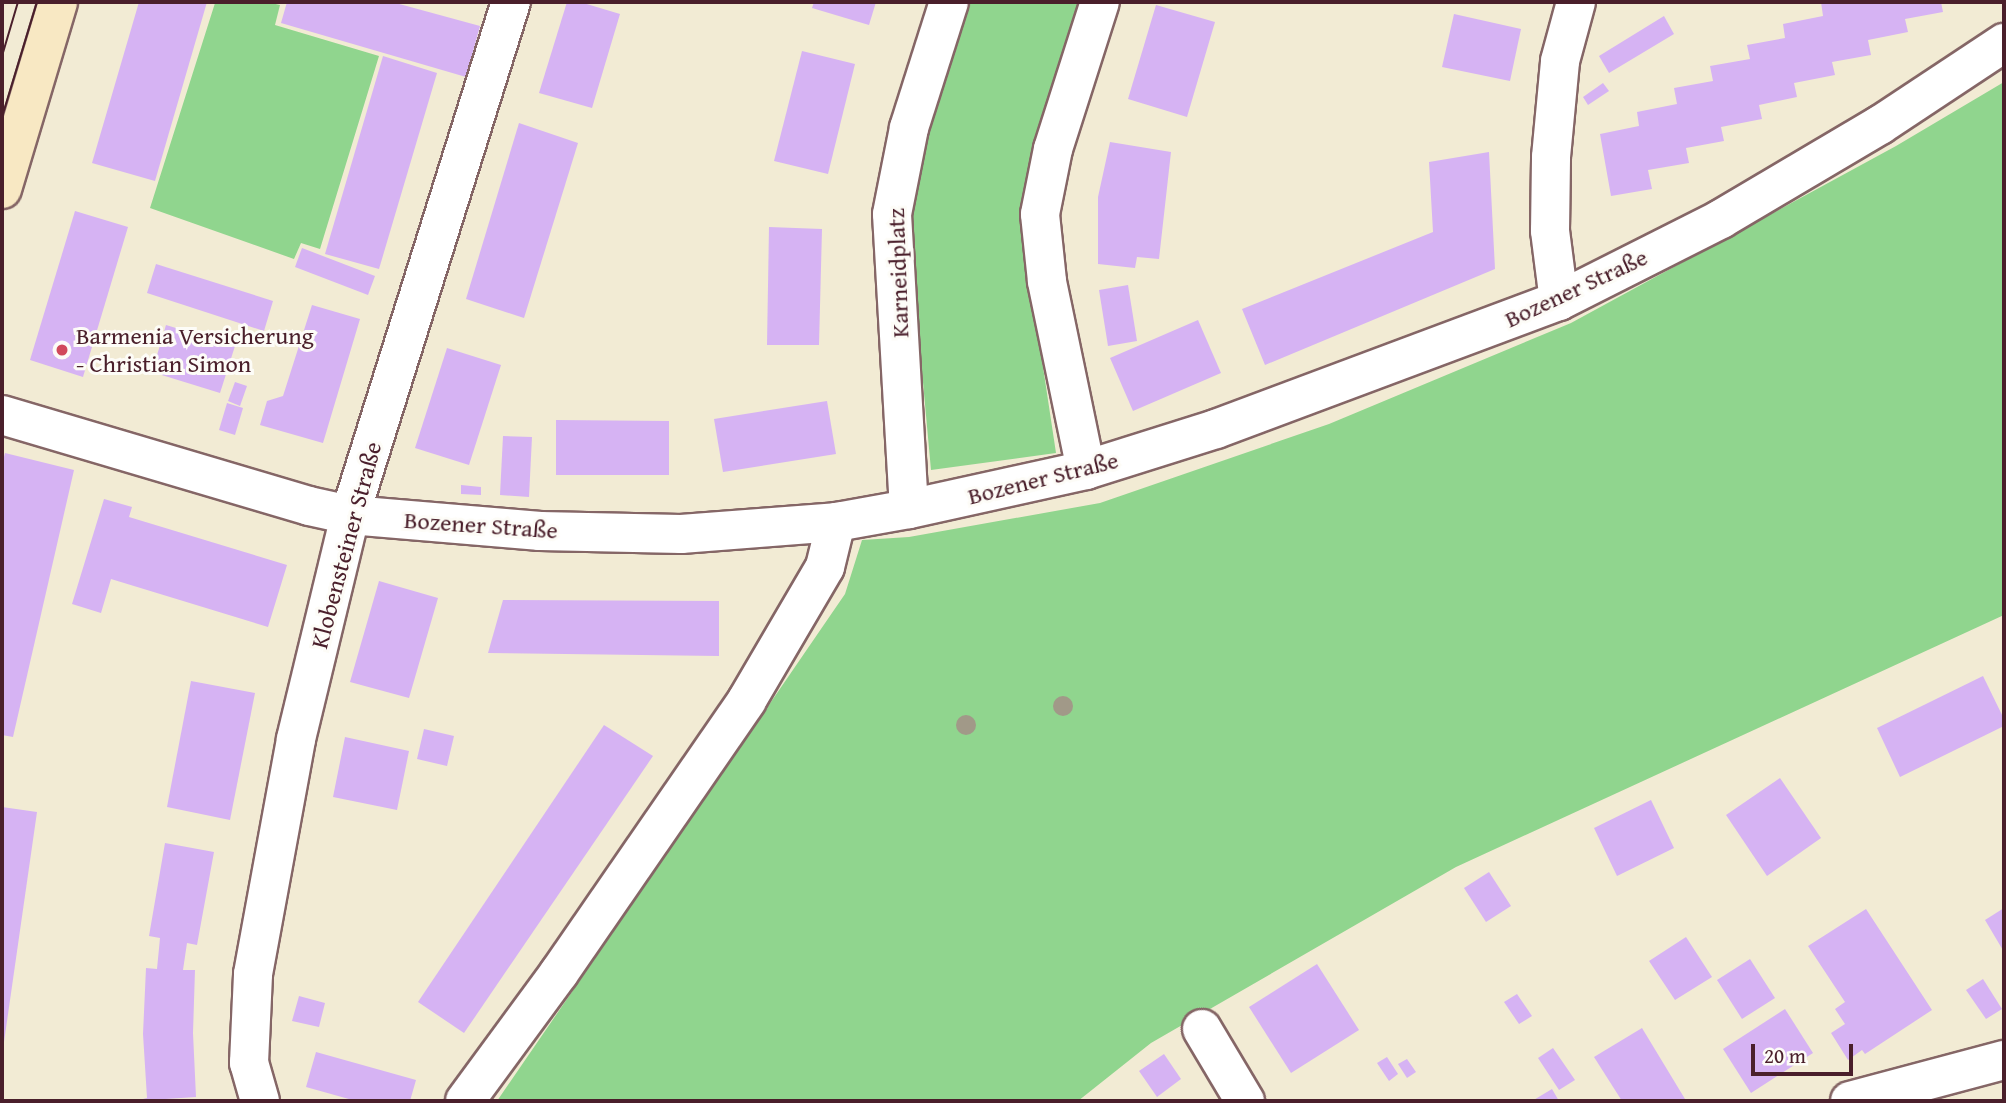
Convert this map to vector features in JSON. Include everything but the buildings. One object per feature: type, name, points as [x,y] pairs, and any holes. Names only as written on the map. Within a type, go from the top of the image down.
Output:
[{"type":"main road","points":[[2,189],[58,2]]},
{"type":"street","name":"Klobensteiner Straße","points":[[260,1101],[249,1063],[253,974],[296,738],[350,515],[511,2]]},
{"type":"street","name":"Karneidplatz","points":[[909,509],[892,214],[909,128],[949,2]]},
{"type":"street","points":[[1086,470],[1047,281],[1040,214],[1053,149],[1100,2]]},
{"type":"street","points":[[1559,301],[1550,230],[1551,157],[1560,61],[1576,2]]},
{"type":"street","name":"Bozener Straße","points":[[2,415],[296,502],[350,515],[540,531],[655,533],[836,522],[909,509],[1086,470],[1228,424],[1559,301],[1721,219],[1880,125],[2004,43]]},
{"type":"street","points":[[465,1101],[559,973],[747,700],[825,566],[836,522]]},
{"type":"street","points":[[1202,1029],[1245,1101]]},
{"type":"street","points":[[1850,1101],[2003,1063]]},
{"type":"green space","points":[[267,2],[280,5],[275,25],[379,56],[320,249],[301,243],[294,259],[150,208],[215,3]]},
{"type":"green space","points":[[966,2],[1085,2],[1027,261],[1056,453],[931,470],[908,218],[927,122]]},
{"type":"green space","points":[[2004,82],[2004,615],[1456,867],[1151,1043],[1078,1101],[497,1101],[845,594],[862,540],[909,537],[1100,503],[1329,424],[1571,323],[1896,146]]},
{"type":"tram line","points":[[2,56],[18,2]]},
{"type":"tram line","points":[[2,117],[37,2]]},
{"type":"place","name":"Barmenia Versicherung - Christian Simon","points":[[62,350]]}]
